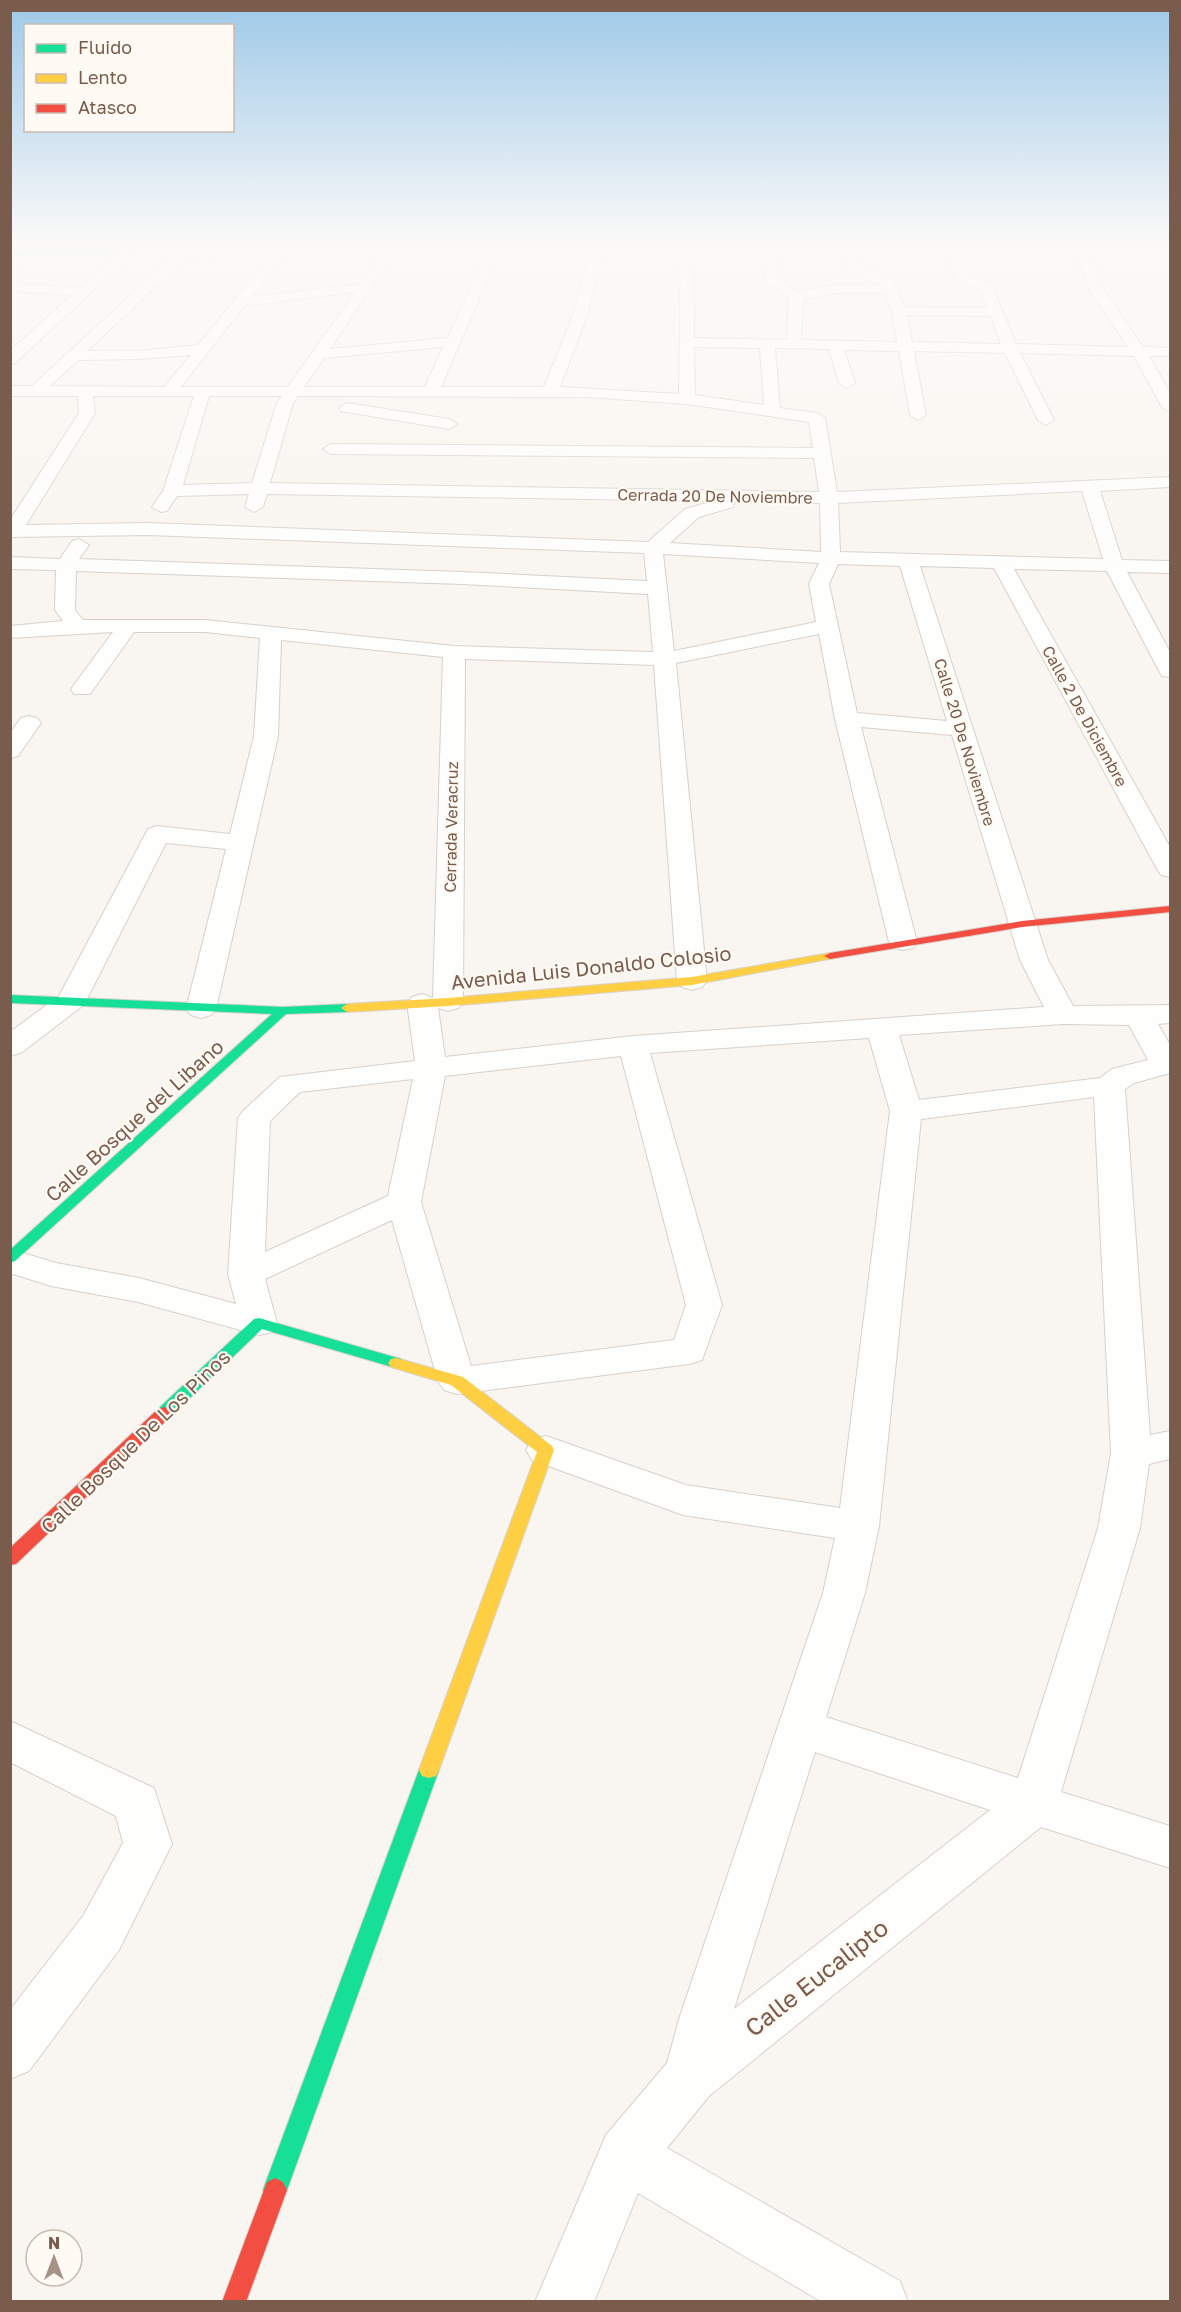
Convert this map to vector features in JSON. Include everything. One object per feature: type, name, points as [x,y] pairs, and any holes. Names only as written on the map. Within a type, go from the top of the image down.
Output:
[{"type":"main road","name":"Avenida Luis Donaldo Colosio","points":[[10,999],[283,1011],[435,1002],[692,981],[903,942],[1022,924],[1170,909]]},
{"type":"main road","name":"Calle Bosque del Libano","points":[[10,1259],[283,1011]]},
{"type":"main road","points":[[234,2301],[546,1449],[457,1382],[259,1323]]},
{"type":"main road","name":"Calle Bosque De Los Pinos","points":[[10,1559],[259,1323]]},
{"type":"street","points":[[36,391],[72,356],[139,355]]},
{"type":"street","points":[[169,391],[198,355]]},
{"type":"street","points":[[241,570],[246,533],[283,405],[319,355]]},
{"type":"street","points":[[431,392],[447,355]]},
{"type":"street","points":[[550,392],[565,355]]},
{"type":"street","points":[[686,355],[687,399]]},
{"type":"street","points":[[769,355],[772,410]]},
{"type":"street","points":[[838,355],[847,383]]},
{"type":"street","points":[[907,355],[918,415]]},
{"type":"street","points":[[1000,355],[1147,364]]},
{"type":"street","points":[[1015,356],[1049,355]]},
{"type":"street","points":[[1139,355],[1147,364],[1170,408]]},
{"type":"street","points":[[1015,356],[1046,420]]},
{"type":"street","points":[[12,531],[87,413],[85,391]]},
{"type":"street","points":[[10,392],[169,391],[201,399],[222,408]]},
{"type":"street","points":[[283,405],[431,392],[550,392],[687,399],[817,418],[829,498],[831,558],[819,584],[847,719],[903,942]]},
{"type":"street","points":[[443,449],[458,416],[483,392]]},
{"type":"street","points":[[201,399],[458,416]]},
{"type":"street","points":[[148,529],[171,491],[201,399]]},
{"type":"street","points":[[331,449],[824,453]]},
{"type":"street","points":[[390,490],[408,449]]},
{"type":"street","points":[[563,450],[618,494]]},
{"type":"street","name":"Cerrada 20 De Noviembre","points":[[171,491],[259,488],[829,498],[1170,482]]},
{"type":"street","points":[[1089,484],[1114,566],[1170,671]]},
{"type":"street","points":[[653,548],[692,513],[747,496]]},
{"type":"street","points":[[12,531],[148,529],[653,548],[831,558],[1170,567]]},
{"type":"street","points":[[77,626],[65,610],[66,564],[89,530]]},
{"type":"street","points":[[462,578],[473,542]]},
{"type":"street","points":[[653,548],[665,659],[692,981]]},
{"type":"street","name":"Calle 20 De Noviembre","points":[[908,559],[1034,960],[1063,1015]]},
{"type":"street","name":"Calle 2 De Diciembre","points":[[1001,562],[1047,650],[1170,869]]},
{"type":"street","points":[[13,567],[66,564],[462,578],[656,588]]},
{"type":"street","points":[[10,632],[77,626],[205,626],[454,652],[665,659],[827,626]]},
{"type":"street","points":[[81,689],[128,626]]},
{"type":"street","points":[[1148,627],[1170,627]]},
{"type":"street","points":[[201,1009],[266,736],[271,634]]},
{"type":"street","name":"Cerrada Veracruz","points":[[432,1068],[454,652]]},
{"type":"street","points":[[847,719],[961,729]]},
{"type":"street","points":[[10,751],[29,723]]},
{"type":"street","points":[[10,1047],[71,1001],[157,834],[241,843]]},
{"type":"street","points":[[259,1323],[246,1274],[254,1118],[291,1084],[633,1045],[1063,1015],[1155,1015],[1168,1066],[1123,1076],[1109,1086],[906,1111]]},
{"type":"street","points":[[690,2077],[706,2016],[844,1593],[858,1526],[906,1111],[882,1029]]},
{"type":"street","points":[[432,1068],[404,1202],[457,1382],[689,1351],[704,1305],[633,1045]]},
{"type":"street","points":[[1035,1804],[1119,1528],[1131,1453],[1109,1086]]},
{"type":"street","points":[[246,1274],[404,1202]]},
{"type":"street","points":[[10,1259],[51,1274],[139,1290],[259,1323]]},
{"type":"street","points":[[1131,1453],[1170,1445]]},
{"type":"street","points":[[546,1449],[683,1500],[858,1526]]},
{"type":"street","points":[[801,1728],[1170,1847]]},
{"type":"street","points":[[10,1740],[137,1803],[148,1844],[101,1933],[10,2053]]},
{"type":"street","name":"Calle Eucalipto","points":[[564,2301],[626,2155],[690,2077],[1035,1804]]},
{"type":"street","points":[[626,2155],[879,2301]]},
{"type":"traffic: fast","points":[[10,999],[283,1011],[347,1008]]},
{"type":"traffic: fast","points":[[10,1258],[283,1011]]},
{"type":"traffic: fast","points":[[164,1413],[259,1323],[396,1363]]},
{"type":"traffic: fast","points":[[275,2190],[429,1770]]},
{"type":"traffic: slow","points":[[347,1008],[448,1002],[692,981],[830,956]]},
{"type":"traffic: slow","points":[[396,1363],[457,1381],[546,1450],[429,1770]]},
{"type":"traffic: jam","points":[[830,956],[1022,924],[1170,909]]},
{"type":"traffic: jam","points":[[10,1559],[164,1413]]},
{"type":"traffic: jam","points":[[234,2302],[275,2190]]}]
